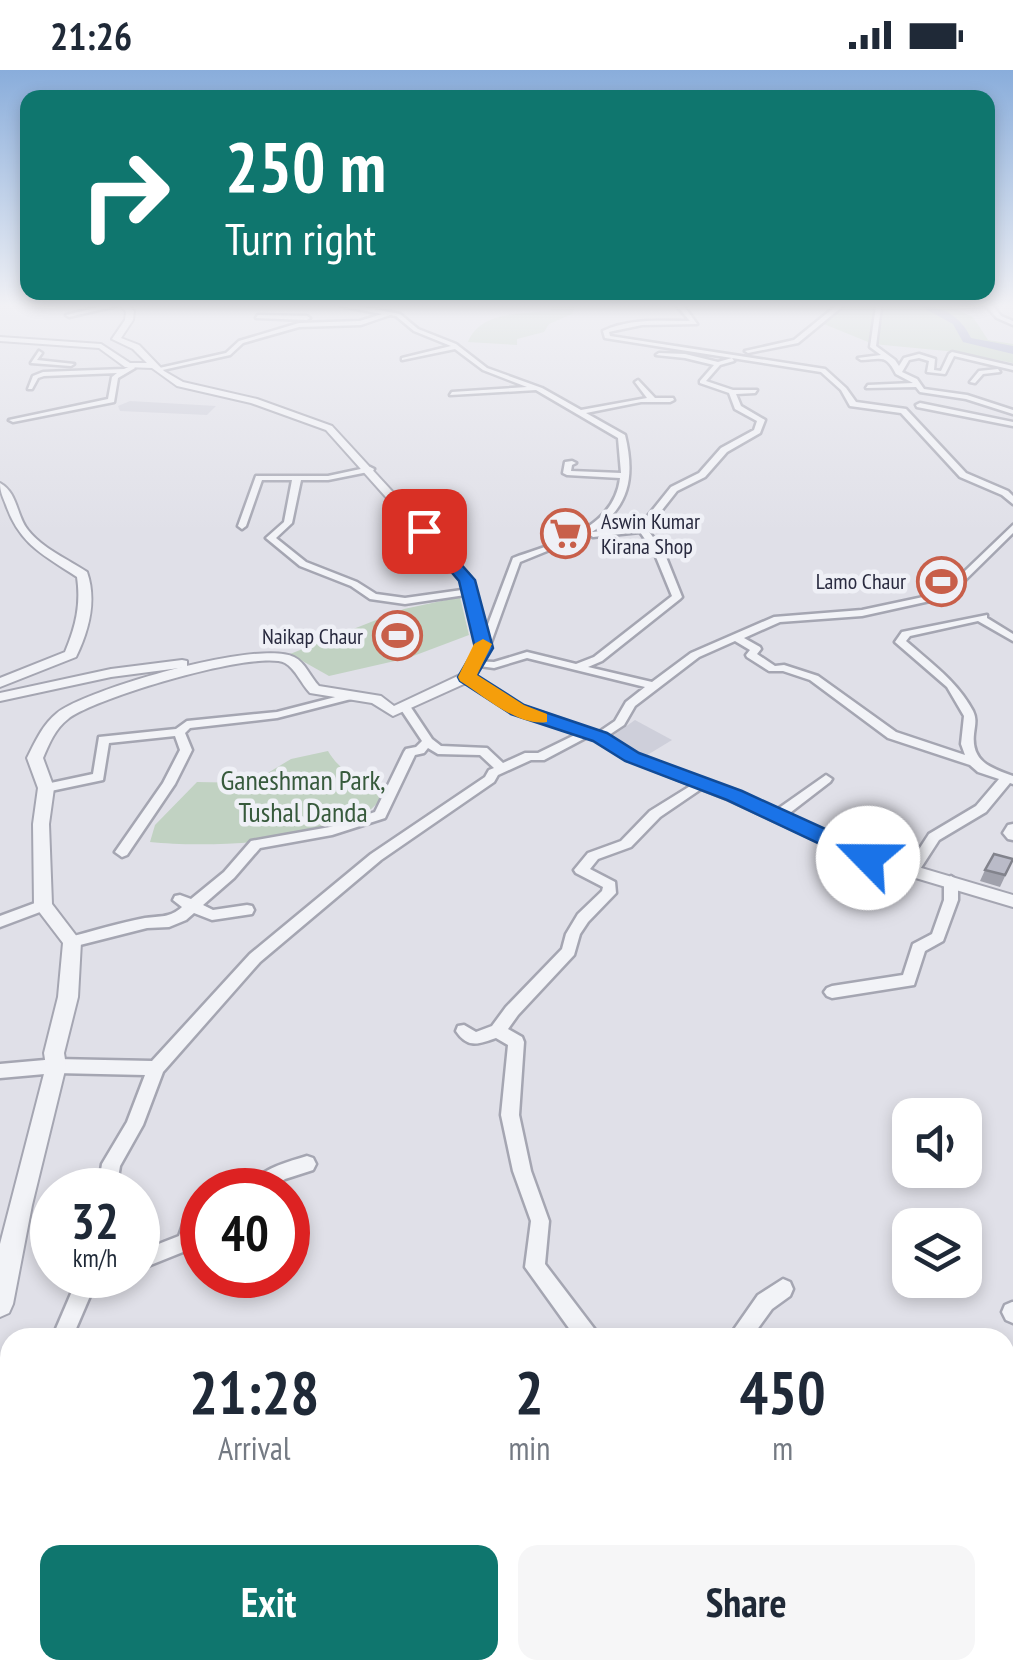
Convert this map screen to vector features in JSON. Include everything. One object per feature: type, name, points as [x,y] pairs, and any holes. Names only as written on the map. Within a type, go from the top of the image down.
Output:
[{"type":"street","points":[[30,388],[33,381]]},
{"type":"street","points":[[13,420],[113,400],[115,381]]},
{"type":"street","points":[[176,381],[329,428],[467,580],[476,663],[518,710],[594,736],[632,757],[883,862],[1010,895]]},
{"type":"street","points":[[518,381],[620,434],[627,456],[627,476],[611,517],[585,535]]},
{"type":"street","points":[[703,381],[732,392],[754,392]]},
{"type":"street","points":[[833,381],[853,404],[901,410],[963,474],[1005,492],[1013,501]]},
{"type":"street","points":[[912,381],[930,394],[966,396],[1013,412]]},
{"type":"street","points":[[638,382],[652,399]]},
{"type":"street","points":[[868,387],[917,384]]},
{"type":"street","points":[[452,394],[537,388]]},
{"type":"street","points":[[0,696],[150,667],[280,657],[290,660],[315,690],[376,699],[394,712],[406,708],[476,663],[516,560],[585,535],[642,528],[674,489],[702,475],[724,450],[762,424],[738,407],[732,392]]},
{"type":"street","points":[[581,412],[652,399],[670,400]]},
{"type":"street","points":[[920,405],[1013,424]]},
{"type":"street","points":[[572,462],[568,464],[568,473],[627,476]]},
{"type":"street","points":[[242,526],[260,478],[328,478],[370,469]]},
{"type":"street","points":[[298,478],[288,523],[271,538],[302,564],[354,584],[373,597],[405,602],[469,592]]},
{"type":"street","points":[[0,486],[8,493],[13,516],[24,533],[82,575],[87,597],[85,623],[71,654],[0,682]]},
{"type":"street","points":[[580,666],[598,659],[676,598],[659,552],[642,528]]},
{"type":"street","points":[[111,1168],[134,1125],[156,1068],[255,958],[376,857],[490,778],[493,772],[620,723],[630,704],[695,655],[778,619],[862,613],[945,595],[1013,528]]},
{"type":"street","points":[[974,762],[967,744],[970,716],[951,685],[900,642],[906,634],[982,618],[1013,638]]},
{"type":"street","points":[[735,636],[756,649],[751,655],[773,669],[814,678],[880,728],[1010,779],[981,809],[934,837],[912,872]]},
{"type":"street","points":[[476,663],[494,665],[527,655],[653,686]]},
{"type":"street","points":[[0,1304],[20,1205],[56,1066],[54,1053],[68,997],[72,942],[43,905],[41,824],[46,788],[36,758],[46,735],[68,712],[222,660]]},
{"type":"street","points":[[46,788],[99,777],[103,740],[179,732],[186,725],[277,715],[350,696]]},
{"type":"street","points":[[406,708],[438,750],[483,752],[502,770]]},
{"type":"street","points":[[122,852],[173,777],[186,750],[179,732]]},
{"type":"street","points":[[72,942],[147,923],[169,922],[187,903],[229,875],[256,844],[332,831],[380,815],[410,752],[420,750],[428,741]]},
{"type":"street","points":[[777,816],[826,780]]},
{"type":"street","points":[[464,1032],[473,1039],[498,1031],[569,951],[570,938],[591,905],[609,894],[610,885],[581,870],[593,856],[626,844],[654,814],[700,784]]},
{"type":"street","points":[[1013,828],[1013,836]]},
{"type":"street","points":[[852,898],[883,862]]},
{"type":"street","points":[[832,992],[857,989],[873,982],[909,981],[918,948],[938,937],[951,900],[951,881]]},
{"type":"street","points":[[187,903],[221,916],[247,910]]},
{"type":"street","points":[[0,922],[43,905]]},
{"type":"street","points":[[498,1031],[516,1042],[510,1115],[522,1170],[540,1222],[535,1267],[581,1328]]},
{"type":"street","points":[[0,1071],[56,1066],[156,1068]]},
{"type":"street","points":[[294,1168],[307,1164]]},
{"type":"street","points":[[746,1328],[765,1302],[783,1289]]},
{"type":"street","points":[[66,1328],[79,1298]]},
{"type":"shaded area","points":[[130,401],[216,406],[207,415],[120,411],[118,406]]},
{"type":"shaded area","points":[[635,720],[672,740],[644,757],[611,737]]},
{"type":"green space","name":"Naikap Chaur","points":[[460,597],[469,635],[408,658],[329,676],[290,654],[404,609]]},
{"type":"green space","name":"Ganeshman Park, Tushal Danda","points":[[328,751],[355,776],[391,787],[370,810],[349,821],[294,837],[232,843],[150,842],[155,825],[197,782],[251,783],[291,759]]},
{"type":"building","points":[[994,854],[1013,859],[1005,875],[985,870]]},
{"type":"slow traffic","points":[[483,644],[467,677],[518,710],[540,718]]},
{"type":"place","name":"Aswin Kumar Kirana Shop","points":[[566,534]]},
{"type":"place","name":"Lamo Chaur","points":[[941,581]]},
{"type":"place","name":"Naikap Chaur","points":[[398,636]]},
{"type":"route","points":[[424,531],[467,580],[484,648],[467,677],[518,710],[600,737],[632,757],[734,796],[868,858]]}]
